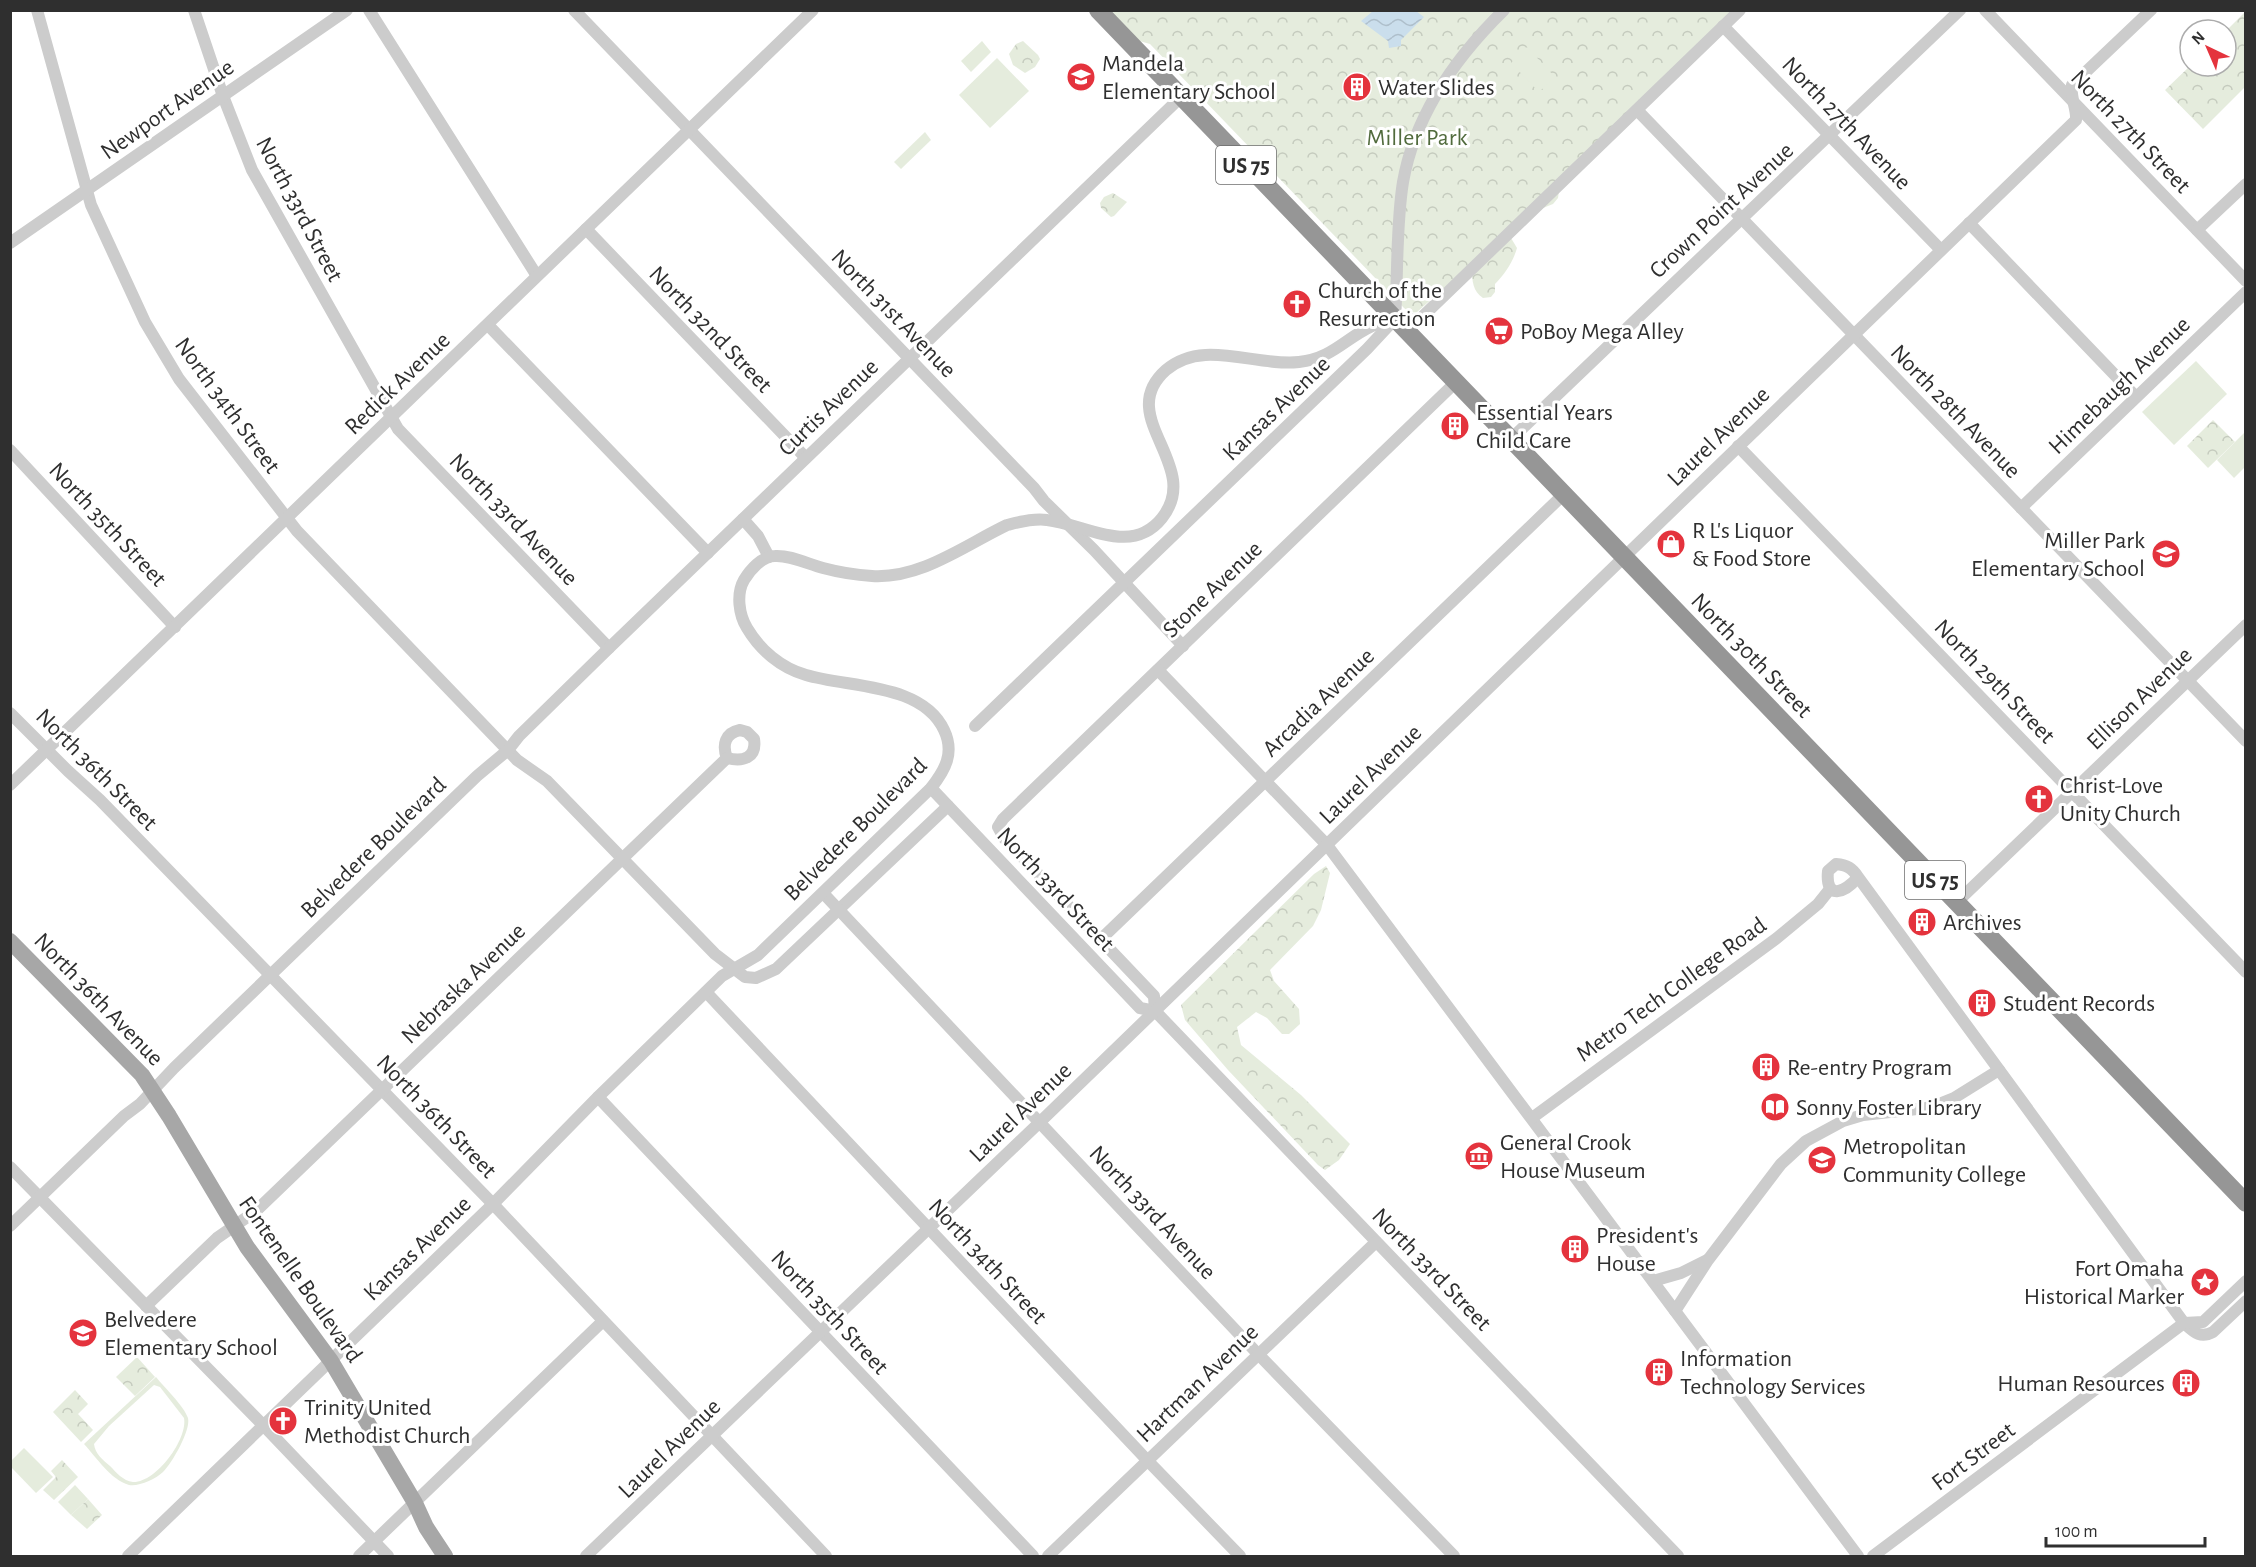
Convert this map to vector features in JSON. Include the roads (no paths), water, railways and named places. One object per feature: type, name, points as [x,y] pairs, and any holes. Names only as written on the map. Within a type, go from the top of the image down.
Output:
[{"type":"highway","name":"North 30th Street","points":[[1098,10],[2246,1203]]},
{"type":"main road","name":"North 36th Avenue","points":[[10,941],[142,1075],[152,1091]]},
{"type":"main road","name":"Fontenelle Boulevard","points":[[152,1091],[247,1247],[331,1361],[415,1503],[426,1527],[446,1557]]},
{"type":"street","name":"North 34th Street","points":[[37,10],[92,205],[112,253],[164,356],[194,400],[287,519],[508,750]]},
{"type":"street","name":"North 33rd Street","points":[[194,10],[239,141],[264,194],[392,418]]},
{"type":"street","name":"Newport Avenue","points":[[10,243],[347,10]]},
{"type":"street","points":[[369,10],[537,276]]},
{"type":"street","name":"Redick Avenue","points":[[10,785],[813,10]]},
{"type":"street","points":[[1395,319],[1403,182],[1414,139],[1432,102],[1455,66],[1504,10]]},
{"type":"street","points":[[743,519],[763,542],[769,557],[783,556],[850,574],[883,576],[918,570],[1007,525],[1040,520],[1104,535],[1129,537],[1150,529],[1162,518],[1172,496],[1173,479],[1168,457],[1152,427],[1149,405],[1157,380],[1175,364],[1191,357],[1208,354],[1279,363],[1307,361],[1339,348],[1371,327],[1395,319],[1416,320],[1427,314],[1740,10]]},
{"type":"street","name":"Crown Point Avenue","points":[[1511,439],[1959,10]]},
{"type":"street","name":"North 27th Street","points":[[1985,10],[2246,281]]},
{"type":"street","name":"Laurel Avenue","points":[[586,1557],[1040,1122],[2076,120],[2077,112],[2071,94],[2072,86],[2151,10]]},
{"type":"street","name":"North 31st Avenue","points":[[578,12],[1182,646]]},
{"type":"street","name":"North 27th Avenue","points":[[1723,26],[1941,250]]},
{"type":"street","name":"Curtis Avenue","points":[[508,750],[519,736],[609,648],[1181,97]]},
{"type":"street","name":"North 28th Avenue","points":[[1637,110],[2246,741]]},
{"type":"street","points":[[2197,230],[2246,184]]},
{"type":"street","points":[[1969,223],[2136,397]]},
{"type":"street","name":"North 32nd Street","points":[[585,229],[806,458]]},
{"type":"street","name":"Himebaugh Avenue","points":[[2021,508],[2246,292]]},
{"type":"street","name":"Kansas Avenue","points":[[975,726],[1367,349],[1395,319]]},
{"type":"street","points":[[488,325],[708,553]]},
{"type":"street","name":"Stone Avenue","points":[[998,828],[1003,819],[1456,382]]},
{"type":"street","name":"North 33rd Avenue","points":[[392,418],[398,429],[609,648]]},
{"type":"street","name":"North 29th Street","points":[[1738,446],[2246,972]]},
{"type":"street","name":"North 35th Street","points":[[10,450],[175,627]]},
{"type":"street","name":"Arcadia Avenue","points":[[1101,940],[1564,494]]},
{"type":"street","name":"Belvedere Boulevard","points":[[734,969],[759,955],[931,788],[949,757],[949,740],[941,724],[922,704],[890,692],[805,675],[776,660],[753,638],[742,620],[741,586],[757,564],[769,557]]},
{"type":"street","name":"Ellison Avenue","points":[[1957,902],[2246,625]]},
{"type":"street","points":[[1158,670],[1327,845],[1858,1557]]},
{"type":"street","name":"North 36th Street","points":[[10,713],[100,800],[493,1204],[820,1554]]},
{"type":"street","points":[[508,750],[517,760],[547,781],[715,954],[746,977],[756,978],[776,969],[948,806]]},
{"type":"street","name":"Belvedere Boulevard","points":[[152,1091],[477,776],[508,750]]},
{"type":"street","name":"Nebraska Avenue","points":[[146,1306],[217,1238],[256,1211],[727,758]]},
{"type":"street","name":"North 33rd Street","points":[[931,788],[1140,1008],[1155,1011],[1678,1557]]},
{"type":"street","name":"North 33rd Street","points":[[998,828],[1004,838],[1154,996],[1155,1011]]},
{"type":"street","name":"Metro Tech College Road","points":[[1858,877],[1850,886],[1837,892],[1830,889],[1827,881],[1828,871],[1836,864],[1852,869],[1858,877],[2184,1323]]},
{"type":"street","name":"Metro Tech College Road","points":[[1532,1118],[1777,938],[1818,904],[1830,889]]},
{"type":"street","name":"North 33rd Avenue","points":[[823,893],[1258,1354],[1454,1557]]},
{"type":"street","name":"Kansas Avenue","points":[[128,1557],[493,1204],[722,976],[734,969]]},
{"type":"street","name":"North 34th Street","points":[[706,992],[1240,1557]]},
{"type":"street","points":[[1676,1311],[1708,1260],[1781,1164],[1806,1141],[1843,1121],[1863,1115],[1926,1108],[1939,1104],[1954,1098],[1999,1070]]},
{"type":"street","points":[[10,1226],[152,1091]]},
{"type":"street","name":"North 35th Street","points":[[598,1097],[1033,1557]]},
{"type":"street","points":[[10,1167],[264,1426],[388,1557]]},
{"type":"street","name":"Hartman Avenue","points":[[1048,1557],[1376,1242]]},
{"type":"street","points":[[1653,1281],[1681,1273],[1708,1260]]},
{"type":"street","name":"Fort Street","points":[[1873,1557],[2184,1323],[2203,1322],[2246,1281]]},
{"type":"street","points":[[2184,1323],[2200,1336],[2206,1336],[2246,1301]]},
{"type":"street","points":[[359,1557],[603,1321]]},
{"type":"water","points":[[1373,11],[1416,11],[1424,17],[1401,40],[1401,46],[1389,48],[1388,41],[1361,21]]},
{"type":"place","name":"Mandela Elementary School","points":[[1081,77]]},
{"type":"place","name":"Water Slides","points":[[1357,87]]},
{"type":"place","name":"Church of the Resurrection","points":[[1297,304]]},
{"type":"place","name":"PoBoy Mega Alley","points":[[1499,331]]},
{"type":"place","name":"Essential Years Child Care","points":[[1455,426]]},
{"type":"place","name":"R L's Liquor & Food Store","points":[[1671,544]]},
{"type":"place","name":"Miller Park Elementary School","points":[[2166,554]]},
{"type":"place","name":"Christ-Love Unity Church","points":[[2039,799]]},
{"type":"place","name":"Archives","points":[[1922,922]]},
{"type":"place","name":"Student Records","points":[[1982,1003]]},
{"type":"place","name":"Re-entry Program","points":[[1766,1067]]},
{"type":"place","name":"Sonny Foster Library","points":[[1775,1107]]},
{"type":"place","name":"General Crook House Museum","points":[[1479,1156]]},
{"type":"place","name":"Metropolitan Community College","points":[[1822,1160]]},
{"type":"place","name":"President's House","points":[[1575,1249]]},
{"type":"place","name":"Fort Omaha Historical Marker","points":[[2205,1282]]},
{"type":"place","name":"Belvedere Elementary School","points":[[83,1333]]},
{"type":"place","name":"Information Technology Services","points":[[1659,1372]]},
{"type":"place","name":"Human Resources","points":[[2186,1383]]},
{"type":"place","name":"Trinity United Methodist Church","points":[[283,1421]]},
{"type":"park label","name":"Miller Park","points":[[1417,137]]}]
